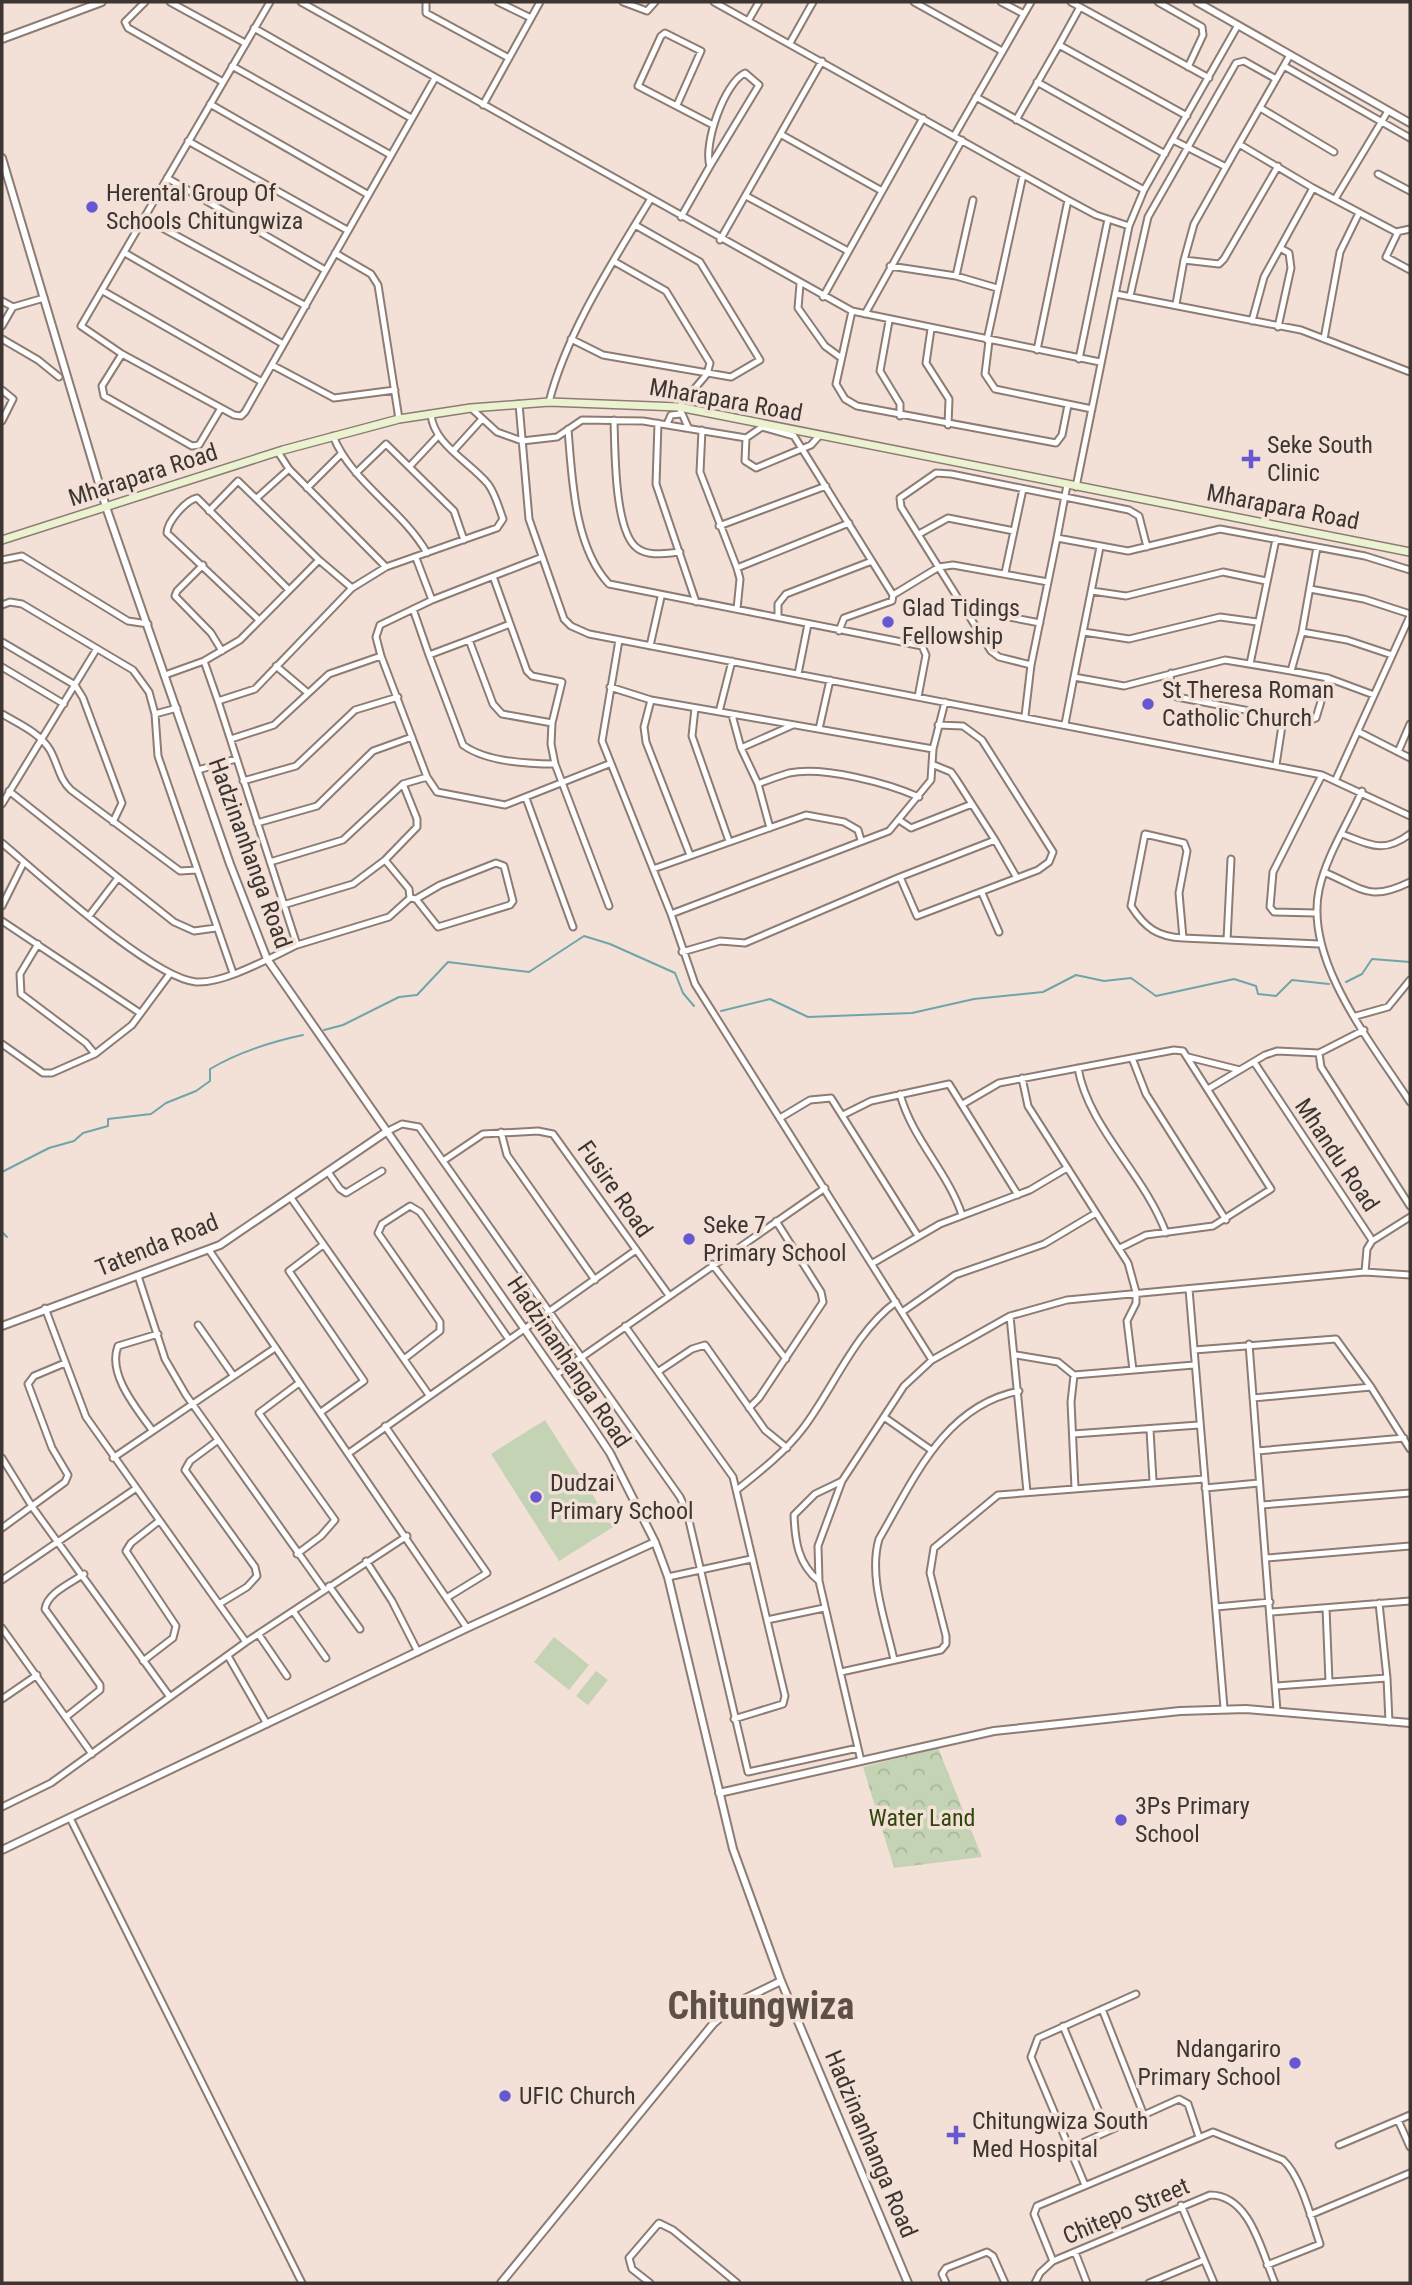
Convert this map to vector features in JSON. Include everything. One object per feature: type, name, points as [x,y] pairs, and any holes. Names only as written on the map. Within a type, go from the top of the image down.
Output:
[{"type":"main road","name":"Mharapara Road","points":[[2,540],[278,452],[399,419],[471,408],[549,402],[716,414],[1410,552]]},
{"type":"street","points":[[2,40],[102,2]]},
{"type":"street","points":[[145,2],[128,16],[125,22],[128,28],[223,82]]},
{"type":"street","points":[[170,2],[245,43]]},
{"type":"street","points":[[270,2],[81,326],[122,354],[221,408],[241,416],[435,78]]},
{"type":"street","points":[[301,2],[720,240],[852,311],[889,321],[1100,362]]},
{"type":"street","points":[[426,2],[426,13],[509,58]]},
{"type":"street","points":[[498,2],[531,18]]},
{"type":"street","points":[[483,105],[540,2]]},
{"type":"street","points":[[623,2],[647,11],[655,2]]},
{"type":"street","points":[[714,2],[1068,200],[1129,226]]},
{"type":"street","points":[[748,21],[759,2]]},
{"type":"street","points":[[790,43],[813,2]]},
{"type":"street","points":[[1001,2],[1024,14]]},
{"type":"street","points":[[954,136],[1031,2]]},
{"type":"street","points":[[1071,2],[1209,78]]},
{"type":"street","points":[[1158,2],[1202,27],[1203,35],[1188,67]]},
{"type":"street","points":[[1197,2],[1410,123]]},
{"type":"street","points":[[918,3],[1002,51]]},
{"type":"street","points":[[1016,120],[1080,6]]},
{"type":"street","points":[[1076,487],[1129,226],[1144,190],[1238,26]]},
{"type":"street","points":[[254,29],[411,118]]},
{"type":"street","points":[[677,105],[701,51],[665,33],[661,36],[638,86],[713,125]]},
{"type":"street","points":[[1059,45],[1187,116]]},
{"type":"street","points":[[1176,304],[1194,224],[1290,55]]},
{"type":"street","points":[[720,240],[822,61]]},
{"type":"street","points":[[1130,296],[1148,217],[1236,63],[1244,61],[1276,79]]},
{"type":"street","points":[[232,66],[389,154]]},
{"type":"street","points":[[1284,66],[1410,138]]},
{"type":"street","points":[[681,217],[757,90],[756,80],[745,73],[737,78],[713,125],[706,155],[710,166]]},
{"type":"street","points":[[1037,82],[1165,154]]},
{"type":"street","points":[[976,97],[1144,190]]},
{"type":"street","points":[[210,104],[368,194]]},
{"type":"street","points":[[1262,108],[1334,152]]},
{"type":"street","points":[[1335,200],[1388,111]]},
{"type":"street","points":[[823,297],[923,118]]},
{"type":"street","points":[[782,135],[882,191]]},
{"type":"street","points":[[865,314],[962,140]]},
{"type":"street","points":[[1173,140],[1226,167]]},
{"type":"street","points":[[188,141],[347,230]]},
{"type":"street","points":[[1240,144],[1359,213],[1398,232],[1410,229]]},
{"type":"street","name":"Hadzinanhanga Road","points":[[2,158],[106,507],[267,959],[610,1453],[655,1542],[668,1577],[733,1849],[781,1981],[908,2283]]},
{"type":"street","points":[[1184,260],[1213,264],[1224,259],[1278,166]]},
{"type":"street","points":[[1378,174],[1410,191]]},
{"type":"street","points":[[1023,175],[997,288],[985,374],[990,384],[1000,391],[1092,409]]},
{"type":"street","points":[[167,178],[325,270]]},
{"type":"street","points":[[1252,321],[1259,289],[1313,188]]},
{"type":"street","points":[[746,196],[848,251]]},
{"type":"street","points":[[549,402],[558,366],[571,339],[650,200]]},
{"type":"street","points":[[956,276],[973,200]]},
{"type":"street","points":[[1037,350],[1068,200]]},
{"type":"street","points":[[1324,339],[1340,252],[1359,213]]},
{"type":"street","points":[[145,218],[306,306]]},
{"type":"street","points":[[1079,359],[1108,219]]},
{"type":"street","points":[[571,339],[603,355],[732,377],[760,360],[700,262],[635,225]]},
{"type":"street","points":[[1398,232],[1386,257],[1410,270]]},
{"type":"street","points":[[1278,327],[1291,268],[1289,253],[1280,248]]},
{"type":"street","points":[[125,253],[283,344]]},
{"type":"street","points":[[335,253],[371,274],[378,285],[399,419]]},
{"type":"street","points":[[615,262],[666,291],[710,363],[707,374],[680,410],[671,415],[667,424]]},
{"type":"street","points":[[890,266],[956,276],[997,288]]},
{"type":"street","points":[[800,284],[798,308],[825,346],[840,356]]},
{"type":"street","points":[[103,291],[262,382]]},
{"type":"street","points":[[1116,294],[1301,330],[1410,372]]},
{"type":"street","points":[[2,326],[13,307],[44,298]]},
{"type":"street","points":[[2,301],[13,307]]},
{"type":"street","points":[[852,311],[836,384],[845,399],[857,406],[1056,443],[1062,435],[1068,405]]},
{"type":"street","points":[[889,321],[880,371],[900,404],[900,416]]},
{"type":"street","points":[[931,329],[926,363],[949,399],[948,425]]},
{"type":"street","points":[[2,339],[38,360],[59,377]]},
{"type":"street","points":[[122,354],[102,386],[104,396],[192,446],[199,446],[203,441],[221,408]]},
{"type":"street","points":[[272,365],[334,398],[395,390]]},
{"type":"street","points":[[2,390],[13,399],[2,421]]},
{"type":"street","points":[[519,404],[526,505],[540,558],[564,619],[589,634],[1322,775],[1362,791],[1410,816]]},
{"type":"street","points":[[471,408],[497,432],[522,441],[557,437],[582,420],[658,422],[746,438],[762,427],[794,436],[805,449],[893,595],[892,601],[844,618],[839,631]]},
{"type":"street","points":[[680,410],[688,427]]},
{"type":"street","points":[[218,701],[255,689],[352,588],[386,567],[497,528],[503,519],[489,486],[438,436],[431,414]]},
{"type":"street","points":[[709,430],[716,414]]},
{"type":"street","points":[[454,450],[482,419]]},
{"type":"street","points":[[614,420],[618,501],[634,544],[639,550],[654,553],[680,552]]},
{"type":"street","points":[[658,422],[656,484],[696,602]]},
{"type":"street","points":[[568,428],[575,510],[600,575],[608,584],[661,597],[922,646],[926,655],[918,697]]},
{"type":"street","points":[[702,430],[700,472],[740,579],[737,610]]},
{"type":"street","points":[[332,436],[340,455],[416,535],[427,553]]},
{"type":"street","points":[[410,466],[438,436]]},
{"type":"street","points":[[746,438],[745,461],[756,468],[805,449],[819,436]]},
{"type":"street","points":[[356,473],[386,444],[454,511],[464,540]]},
{"type":"street","points":[[278,452],[289,469],[386,567]]},
{"type":"street","points":[[307,488],[340,455]]},
{"type":"street","points":[[258,497],[289,469]]},
{"type":"street","points":[[1031,665],[995,655],[898,503],[900,498],[936,473],[1023,489],[1135,512],[1139,516],[1147,547]]},
{"type":"street","points":[[209,511],[238,481],[258,497],[319,560],[352,588]]},
{"type":"street","points":[[1025,716],[1031,665],[1067,485]]},
{"type":"street","points":[[719,526],[826,486]]},
{"type":"street","points":[[1005,573],[1023,489]]},
{"type":"street","points":[[259,620],[166,529],[193,498],[289,590]]},
{"type":"street","points":[[919,534],[948,518],[1014,531]]},
{"type":"street","points":[[737,568],[849,523]]},
{"type":"street","points":[[1057,538],[1128,551],[1220,528],[1391,562],[1410,570]]},
{"type":"street","points":[[1250,664],[1276,539]]},
{"type":"street","points":[[1065,724],[1100,547]]},
{"type":"street","points":[[1291,671],[1302,632],[1317,547]]},
{"type":"street","points":[[2,560],[22,556],[128,621],[148,624]]},
{"type":"street","points":[[416,558],[432,600]]},
{"type":"street","points":[[540,558],[494,579],[432,600],[380,625],[376,637],[381,656],[427,777],[437,792],[505,805],[610,764]]},
{"type":"street","points":[[165,675],[204,661],[240,640],[319,560]]},
{"type":"street","points":[[778,617],[778,604],[786,594],[872,561]]},
{"type":"street","points":[[202,565],[175,596],[211,633],[222,651]]},
{"type":"street","points":[[893,595],[939,567],[963,565],[1048,582]]},
{"type":"street","points":[[1092,591],[1126,596],[1223,572],[1266,581]]},
{"type":"street","points":[[494,579],[527,671],[532,676],[562,682],[552,723],[551,744],[555,764],[609,906]]},
{"type":"street","points":[[1310,589],[1364,599],[1410,615],[1336,779]]},
{"type":"street","points":[[650,646],[661,597]]},
{"type":"street","points":[[2,605],[10,602],[22,604],[133,670],[149,692],[155,714],[158,756],[233,973]]},
{"type":"street","points":[[413,609],[463,745],[471,751],[518,762],[555,764]]},
{"type":"street","points":[[969,615],[983,612],[1040,623]]},
{"type":"street","points":[[1084,632],[1129,639],[1220,617],[1258,622]]},
{"type":"street","points":[[429,655],[510,624]]},
{"type":"street","points":[[798,674],[808,624]]},
{"type":"street","points":[[1302,632],[1347,640],[1392,655]]},
{"type":"street","points":[[469,640],[494,704],[502,714],[552,723]]},
{"type":"street","points":[[619,640],[602,741],[671,914],[695,984],[932,1360]]},
{"type":"street","points":[[2,642],[75,685],[83,698],[122,803],[113,822]]},
{"type":"street","points":[[2,804],[96,650]]},
{"type":"street","points":[[231,739],[274,725],[336,671],[381,656]]},
{"type":"street","points":[[1074,677],[1125,686],[1224,660],[1328,678],[1374,695]]},
{"type":"street","points":[[204,661],[296,945]]},
{"type":"street","points":[[719,712],[733,661]]},
{"type":"street","points":[[276,666],[308,693]]},
{"type":"street","points":[[2,667],[64,704]]},
{"type":"street","points":[[1171,673],[1169,689],[1177,698],[1307,722],[1316,718],[1328,678]]},
{"type":"street","points":[[819,729],[830,680]]},
{"type":"street","points":[[610,687],[651,700],[933,749]]},
{"type":"street","points":[[243,781],[296,766],[355,710],[398,697]]},
{"type":"street","points":[[651,700],[644,727],[646,742],[690,855]]},
{"type":"street","points":[[671,914],[888,831],[931,780],[933,749],[944,702]]},
{"type":"street","points":[[155,714],[177,708]]},
{"type":"street","points":[[695,708],[692,736],[729,841]]},
{"type":"street","points":[[2,714],[41,738],[52,752],[65,784],[180,871],[196,870]]},
{"type":"street","points":[[732,715],[741,748],[758,784],[770,828]]},
{"type":"street","points":[[1276,765],[1283,719]]},
{"type":"street","points":[[741,748],[794,724]]},
{"type":"street","points":[[900,877],[917,916],[1017,878],[1049,862],[1053,852],[1050,843],[975,732],[963,726],[938,724]]},
{"type":"street","points":[[1398,752],[1410,724]]},
{"type":"street","points":[[1359,732],[1410,758]]},
{"type":"street","points":[[257,823],[317,806],[373,751],[412,737]]},
{"type":"street","points":[[198,770],[236,759]]},
{"type":"street","points":[[933,765],[951,772],[1017,878]]},
{"type":"street","points":[[758,784],[791,773],[805,772],[856,778],[919,797]]},
{"type":"street","points":[[1316,913],[1274,912],[1270,907],[1270,887],[1273,872],[1322,775]]},
{"type":"street","points":[[270,862],[343,841],[403,784],[427,777]]},
{"type":"street","points":[[283,905],[353,884],[385,860],[417,827],[417,819],[403,784]]},
{"type":"street","points":[[9,791],[118,878],[185,927],[194,931],[216,928]]},
{"type":"street","points":[[1362,791],[1324,872],[1316,913],[1319,943],[1330,971],[1410,1102]]},
{"type":"street","points":[[526,798],[573,927]]},
{"type":"street","points":[[899,820],[911,828],[972,804]]},
{"type":"street","points":[[653,869],[806,815],[844,822],[858,830],[861,840]]},
{"type":"street","points":[[1183,938],[1179,893],[1187,851],[1184,842],[1145,834],[1131,906],[1150,930],[1167,937],[1183,938],[1227,940],[1319,943]]},
{"type":"street","points":[[1342,834],[1377,848],[1410,834]]},
{"type":"street","points":[[682,952],[720,941],[745,943],[995,840]]},
{"type":"street","points":[[2,843],[89,916],[169,975],[195,982],[233,973],[296,945],[389,917],[413,898],[496,863],[504,866],[513,901],[510,905],[438,927],[413,898],[385,860]]},
{"type":"street","points":[[1227,940],[1231,859]]},
{"type":"street","points":[[2,906],[24,862]]},
{"type":"street","points":[[1324,872],[1375,894],[1388,893],[1410,882]]},
{"type":"street","points":[[89,916],[118,878]]},
{"type":"street","points":[[982,893],[999,932]]},
{"type":"street","points":[[2,921],[140,1013]]},
{"type":"street","points":[[38,944],[19,974],[21,994],[86,1043],[95,1054]]},
{"type":"street","points":[[2,1044],[43,1073],[52,1073],[95,1054],[132,1025],[169,975]]},
{"type":"street","points":[[1356,1016],[1388,1007],[1410,980]]},
{"type":"street","points":[[1208,1089],[1277,1051],[1319,1053],[1364,1030]]},
{"type":"street","points":[[963,1104],[999,1083],[1174,1049],[1183,1051],[1271,1189],[1226,1220],[1194,1230],[1134,1239],[1120,1248]]},
{"type":"street","points":[[1319,1053],[1321,1067],[1410,1206]]},
{"type":"street","points":[[1188,1057],[1240,1070]]},
{"type":"street","points":[[1132,1058],[1146,1094],[1226,1220]]},
{"type":"street","name":"Mhandu Road","points":[[1254,1062],[1372,1241],[1367,1250],[1365,1272]]},
{"type":"street","points":[[1078,1068],[1085,1096],[1155,1207],[1166,1233]]},
{"type":"street","points":[[1021,1078],[1028,1106],[1120,1248],[1136,1292],[1136,1303],[1127,1321],[1133,1370]]},
{"type":"street","points":[[844,1115],[871,1101],[946,1083],[963,1104],[1018,1195]]},
{"type":"street","points":[[900,1094],[909,1119],[957,1198],[962,1215]]},
{"type":"street","points":[[780,1118],[798,1105],[825,1097],[835,1102],[918,1236]]},
{"type":"street","points":[[386,1132],[402,1124],[419,1127],[680,1497],[687,1512],[748,1772],[858,1748]]},
{"type":"street","name":"Fusire Road","points":[[443,1161],[475,1138],[501,1132],[538,1130],[553,1134],[668,1294]]},
{"type":"street","name":"Tatenda Road","points":[[2,1326],[209,1250],[291,1198],[386,1132]]},
{"type":"street","points":[[501,1132],[507,1155],[595,1280]]},
{"type":"street","points":[[873,1263],[918,1236],[962,1215],[1018,1195],[1067,1168]]},
{"type":"street","points":[[327,1172],[346,1193],[382,1171]]},
{"type":"street","points":[[556,1375],[668,1294],[825,1188]]},
{"type":"street","points":[[291,1198],[429,1395]]},
{"type":"street","points":[[404,1359],[440,1331],[440,1322],[378,1233],[382,1224],[410,1206],[420,1212],[508,1338]]},
{"type":"street","points":[[902,1312],[955,1275],[1044,1244],[1096,1213]]},
{"type":"street","points":[[1372,1241],[1410,1217]]},
{"type":"street","points":[[749,1408],[786,1360],[821,1307],[824,1298],[776,1221]]},
{"type":"street","points":[[321,1412],[364,1381],[289,1271],[323,1245]]},
{"type":"street","points":[[209,1250],[407,1536],[467,1628]]},
{"type":"street","points":[[349,1453],[636,1250]]},
{"type":"street","points":[[712,1264],[786,1360]]},
{"type":"street","points":[[861,1761],[818,1581],[818,1546],[842,1481],[904,1386],[932,1360],[1010,1316],[1067,1300],[1365,1272],[1397,1272],[1410,1275]]},
{"type":"street","points":[[138,1276],[165,1359],[217,1441],[297,1554],[360,1629]]},
{"type":"street","points":[[1189,1289],[1224,1708]]},
{"type":"street","points":[[738,1489],[787,1448],[805,1427],[869,1329],[882,1312],[896,1302]]},
{"type":"street","points":[[45,1308],[86,1417],[246,1642]]},
{"type":"street","points":[[1010,1316],[1016,1355],[1027,1492]]},
{"type":"street","points":[[198,1325],[233,1375]]},
{"type":"street","points":[[625,1326],[733,1476],[738,1489],[751,1559],[785,1696],[783,1704],[734,1719]]},
{"type":"street","points":[[152,1430],[128,1396],[115,1354],[118,1346],[158,1334]]},
{"type":"street","points":[[1194,1350],[1336,1339],[1371,1387],[1410,1449]]},
{"type":"street","points":[[1249,1344],[1272,1612],[1277,1711]]},
{"type":"street","points":[[659,1371],[692,1349],[705,1345],[765,1430],[787,1448]]},
{"type":"street","points":[[113,1458],[275,1348]]},
{"type":"street","points":[[1016,1355],[1058,1362],[1073,1375],[1194,1365]]},
{"type":"street","points":[[2,1528],[33,1508],[65,1482],[68,1475],[52,1448],[28,1384],[34,1376],[65,1363]]},
{"type":"street","points":[[1073,1375],[1075,1488]]},
{"type":"street","points":[[297,1554],[321,1536],[335,1520],[259,1413],[299,1383]]},
{"type":"street","points":[[1253,1398],[1371,1387]]},
{"type":"street","points":[[894,1660],[877,1585],[875,1555],[879,1539],[931,1450],[960,1417],[999,1395],[1019,1391]]},
{"type":"street","points":[[884,1417],[931,1450]]},
{"type":"street","points":[[1073,1434],[1199,1425]]},
{"type":"street","points":[[386,1426],[486,1573],[448,1597]]},
{"type":"street","points":[[1150,1430],[1153,1481]]},
{"type":"street","points":[[1257,1451],[1404,1438]]},
{"type":"street","points":[[217,1441],[190,1461],[185,1470],[255,1567],[257,1576],[247,1587],[219,1604]]},
{"type":"street","points":[[2,1458],[33,1508],[84,1574],[170,1697]]},
{"type":"street","points":[[841,1672],[941,1650],[946,1644],[930,1573],[934,1548],[998,1495],[1204,1479]]},
{"type":"street","points":[[818,1581],[805,1570],[795,1542],[794,1515],[815,1494],[842,1481]]},
{"type":"street","points":[[1205,1488],[1259,1483]]},
{"type":"street","points":[[2,1580],[135,1489]]},
{"type":"street","points":[[1262,1505],[1410,1493]]},
{"type":"street","points":[[143,1661],[173,1638],[176,1626],[127,1551],[131,1543],[159,1521]]},
{"type":"street","points":[[2,1807],[51,1783],[246,1642],[407,1536]]},
{"type":"street","points":[[2,1850],[467,1628],[655,1542]]},
{"type":"street","points":[[1267,1558],[1410,1546]]},
{"type":"street","points":[[668,1577],[751,1559]]},
{"type":"street","points":[[366,1561],[399,1613],[418,1652]]},
{"type":"street","points":[[66,1717],[100,1690],[100,1685],[45,1605],[51,1596],[84,1574]]},
{"type":"street","points":[[1272,1612],[1410,1601]]},
{"type":"street","points":[[1216,1607],[1270,1602]]},
{"type":"street","points":[[1379,1603],[1389,1722]]},
{"type":"street","points":[[768,1620],[824,1608]]},
{"type":"street","points":[[1325,1608],[1329,1682]]},
{"type":"street","points":[[293,1611],[326,1658]]},
{"type":"street","points":[[2,1628],[92,1754]]},
{"type":"street","points":[[259,1635],[287,1676]]},
{"type":"street","points":[[228,1656],[267,1724]]},
{"type":"street","points":[[2,1699],[37,1675]]},
{"type":"street","points":[[1276,1686],[1387,1678]]},
{"type":"street","points":[[719,1793],[1020,1727],[1224,1708],[1410,1723]]},
{"type":"street","points":[[70,1818],[302,2283]]},
{"type":"street","points":[[500,2283],[713,2024],[738,2002],[781,1981]]},
{"type":"street","points":[[1085,2185],[1031,2057],[1038,2038],[1136,1994]]},
{"type":"street","points":[[1102,2009],[1143,2113]]},
{"type":"street","points":[[1063,2026],[1107,2131]]},
{"type":"street","points":[[1071,2148],[1143,2113],[1179,2099],[1185,2100],[1199,2137]]},
{"type":"street","points":[[1339,2145],[1410,2115]]},
{"type":"street","points":[[1398,2120],[1410,2147]]},
{"type":"street","points":[[1053,2261],[1033,2211],[1040,2204],[1199,2137],[1218,2133],[1283,2160],[1291,2169],[1310,2215],[1320,2244],[1267,2265]]},
{"type":"street","points":[[1310,2215],[1410,2173]]},
{"type":"street","name":"Chitepo Street","points":[[1035,2283],[1040,2273],[1053,2261],[1210,2195],[1229,2201],[1251,2223],[1275,2283]]},
{"type":"street","points":[[1181,2205],[1214,2283]]},
{"type":"street","points":[[650,2283],[632,2269],[629,2258],[659,2223],[673,2230],[737,2283]]},
{"type":"street","points":[[946,2283],[942,2274],[946,2268],[987,2252],[993,2256],[1004,2283]]},
{"type":"street","points":[[1075,2252],[1087,2283]]},
{"type":"street","points":[[1149,2283],[1204,2260]]},
{"type":"green space","points":[[545,1420],[613,1527],[559,1561],[491,1454]]},
{"type":"green space","points":[[554,1637],[589,1665],[569,1690],[534,1662]]},
{"type":"green space","points":[[596,1671],[608,1680],[588,1705],[576,1696]]},
{"type":"green space","name":"Water Land","points":[[938,1748],[982,1857],[894,1868],[863,1767]]},
{"type":"waterway","points":[[324,1030],[343,1025],[399,997],[417,995],[448,962],[529,972],[584,936],[610,944],[675,973],[683,993],[694,1006]]},
{"type":"waterway","points":[[1346,982],[1362,974],[1372,959],[1410,962]]},
{"type":"waterway","points":[[721,1011],[770,999],[808,1017],[912,1013],[974,999],[1043,992],[1076,975],[1104,981],[1131,978],[1156,996],[1234,979],[1256,986],[1258,994],[1276,996],[1292,980],[1329,984]]},
{"type":"waterway","points":[[2,1172],[49,1148],[74,1141],[83,1133],[108,1126],[108,1119],[151,1114],[166,1103],[196,1091],[210,1081],[210,1069],[221,1063],[255,1048],[303,1035]]},
{"type":"waterway","points":[[2,1232],[7,1237]]},
{"type":"place","name":"Herental Group Of Schools Chitungwiza","points":[[92,207]]},
{"type":"place","name":"Seke South Clinic","points":[[1251,459]]},
{"type":"place","name":"Glad Tidings Fellowship","points":[[888,622]]},
{"type":"place","name":"St Theresa Roman Catholic Church","points":[[1148,704]]},
{"type":"place","name":"Seke 7 Primary School","points":[[689,1239]]},
{"type":"place","name":"Dudzai Primary School","points":[[536,1497]]},
{"type":"place","name":"3Ps Primary School","points":[[1121,1820]]},
{"type":"place","name":"Ndangariro Primary School","points":[[1295,2063]]},
{"type":"place","name":"UFIC Church","points":[[505,2096]]},
{"type":"place","name":"Chitungwiza South Med Hospital","points":[[956,2135]]},
{"type":"district","name":"Chitungwiza","points":[[761,2006]]}]
